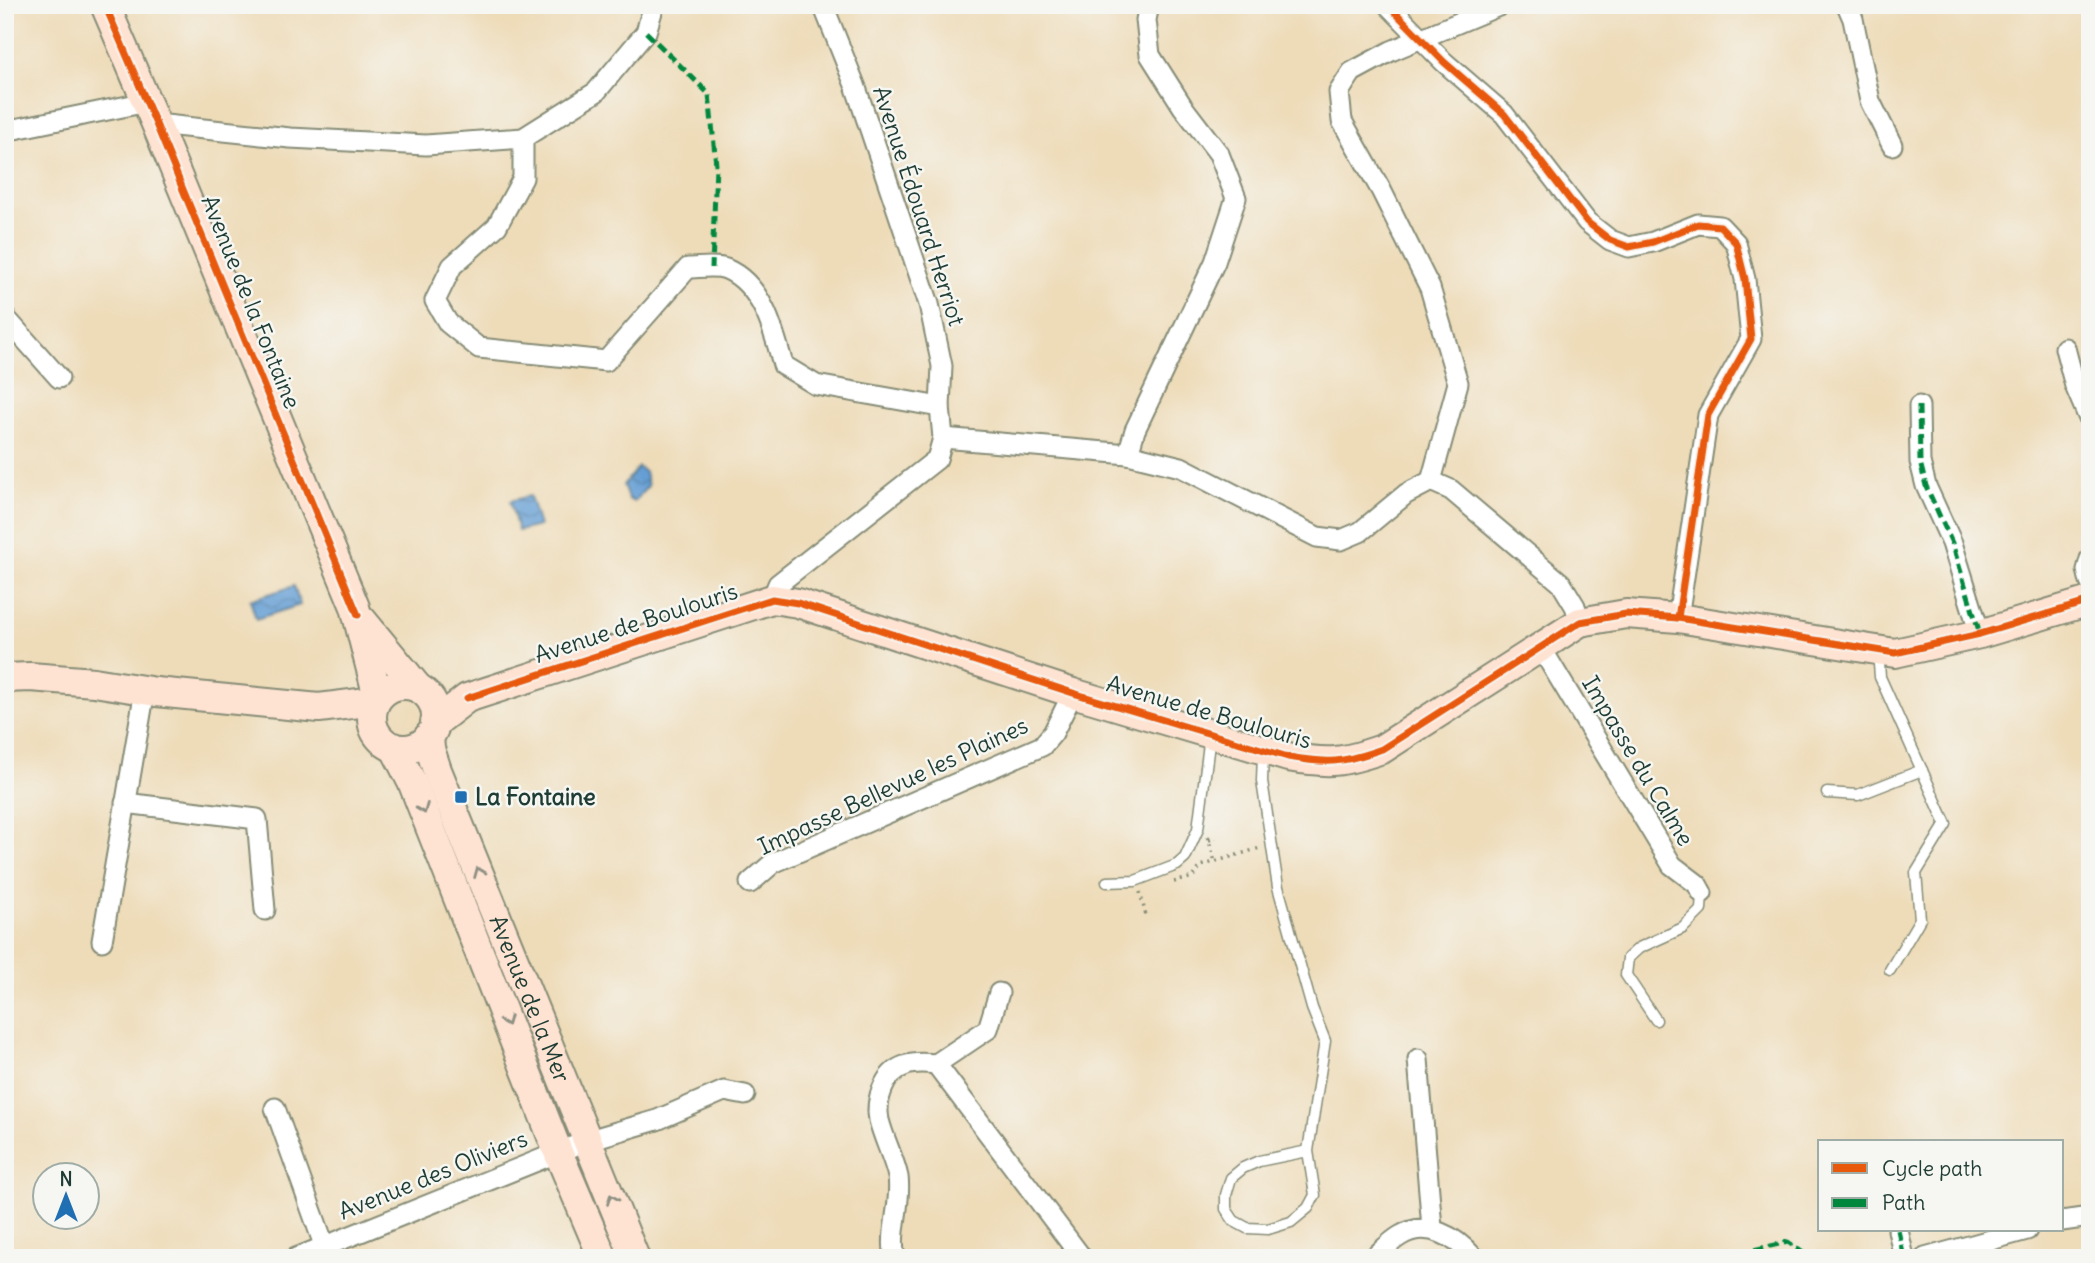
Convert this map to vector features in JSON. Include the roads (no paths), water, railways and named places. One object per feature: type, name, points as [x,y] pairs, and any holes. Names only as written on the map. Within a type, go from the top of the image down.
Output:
[{"type":"street","name":"Avenue de la Fontaine","points":[[105,5],[358,615],[375,709]]},
{"type":"street","points":[[5,131],[152,113],[290,138],[426,145],[523,138],[596,93],[646,32],[654,5]]},
{"type":"street","name":"Avenue Édouard Herriot","points":[[823,5],[859,97],[929,304],[942,366],[940,407],[943,438]]},
{"type":"street","points":[[1128,454],[1135,430],[1215,262],[1236,198],[1219,154],[1183,107],[1150,55],[1146,20],[1149,5]]},
{"type":"street","points":[[1388,5],[1421,39],[1504,114],[1587,222],[1610,240],[1629,247],[1653,242],[1698,224],[1720,226],[1736,243],[1745,279],[1751,339],[1709,415],[1678,618]]},
{"type":"street","points":[[772,599],[778,584],[937,459],[943,438],[1128,454],[1181,467],[1317,537],[1341,540],[1360,532],[1406,494],[1431,481],[1458,383],[1430,288],[1381,190],[1342,121],[1339,93],[1352,72],[1391,51],[1501,5]]},
{"type":"street","points":[[1847,5],[1853,19],[1870,101],[1892,145]]},
{"type":"street","points":[[523,138],[523,178],[497,226],[452,266],[435,301],[448,323],[479,348],[606,361],[688,268],[725,268],[748,284],[772,324],[783,365],[817,385],[940,407]]},
{"type":"street","points":[[5,317],[59,378]]},
{"type":"street","points":[[2065,348],[2075,386],[2090,421]]},
{"type":"street","points":[[1919,406],[1920,462],[1926,486],[1952,543],[1980,634]]},
{"type":"street","points":[[1431,481],[1451,490],[1561,583],[1575,606],[1580,622]]},
{"type":"street","points":[[2090,559],[2087,570],[2090,582]]},
{"type":"street","name":"Avenue de Boulouris","points":[[432,729],[467,698],[772,599],[798,603],[1073,693],[1263,750],[1320,762],[1349,761],[1382,749],[1580,622],[1626,614],[1678,618],[1895,653],[1980,634],[2090,601]]},
{"type":"street","name":"Avenue de la Fontaine","points":[[358,615],[423,692]]},
{"type":"street","name":"Impasse du Calme","points":[[1540,646],[1672,865],[1697,884],[1702,893]]},
{"type":"street","points":[[5,678],[30,677],[94,682],[319,708],[375,709],[396,685],[404,684],[423,692],[435,708],[432,729],[413,747],[394,747],[385,743],[375,709]]},
{"type":"street","points":[[102,941],[145,690]]},
{"type":"street","name":"Avenue de Boulouris","points":[[423,692],[467,698]]},
{"type":"street","name":"Impasse Bellevue les Plaines","points":[[750,883],[773,863],[1042,746],[1054,733],[1073,693]]},
{"type":"street","name":"Avenue de la Mer","points":[[432,729],[430,749],[437,770],[589,1139],[635,1258]]},
{"type":"street","name":"Avenue de la Mer","points":[[394,747],[413,784],[558,1152],[603,1258]]},
{"type":"street","points":[[125,803],[257,819],[265,910]]},
{"type":"street","points":[[895,1258],[893,1249],[898,1213],[898,1178],[879,1118],[879,1099],[887,1080],[903,1066],[936,1064],[988,1029],[999,993]]},
{"type":"street","points":[[1418,1059],[1432,1228]]},
{"type":"street","points":[[936,1064],[1082,1258]]},
{"type":"street","name":"Avenue des Oliviers","points":[[296,1258],[589,1139],[657,1120],[724,1091],[745,1095]]},
{"type":"street","points":[[275,1108],[324,1245]]},
{"type":"street","points":[[2064,1222],[2090,1217]]},
{"type":"street","points":[[1373,1258],[1402,1234],[1432,1228],[1461,1243],[1474,1258]]},
{"type":"street","points":[[1898,1232],[1904,1258]]},
{"type":"street","points":[[1925,1258],[2020,1232]]},
{"type":"lane","points":[[1878,650],[1880,677],[1946,824],[1916,873],[1920,919],[1890,970]]},
{"type":"lane","points":[[1107,882],[1135,881],[1177,865],[1185,858],[1198,829],[1210,734]]},
{"type":"lane","points":[[1263,750],[1262,781],[1278,887],[1312,1008],[1325,1041],[1308,1151],[1315,1195],[1308,1208],[1291,1222],[1268,1229],[1247,1228],[1234,1221],[1226,1209],[1226,1195],[1231,1178],[1243,1168],[1259,1161],[1308,1151]]},
{"type":"lane","points":[[1827,793],[1858,795],[1922,770]]},
{"type":"lane","points":[[1656,1020],[1626,975],[1628,958],[1639,948],[1683,928],[1701,910],[1702,893]]},
{"type":"water","points":[[638,467],[645,472],[648,486],[634,502],[628,499],[623,485]]},
{"type":"water","points":[[530,496],[539,526],[518,531],[510,501]]},
{"type":"water","points":[[294,586],[300,605],[256,619],[250,600]]},
{"type":"place","name":"La Fontaine","points":[[461,797]]}]
